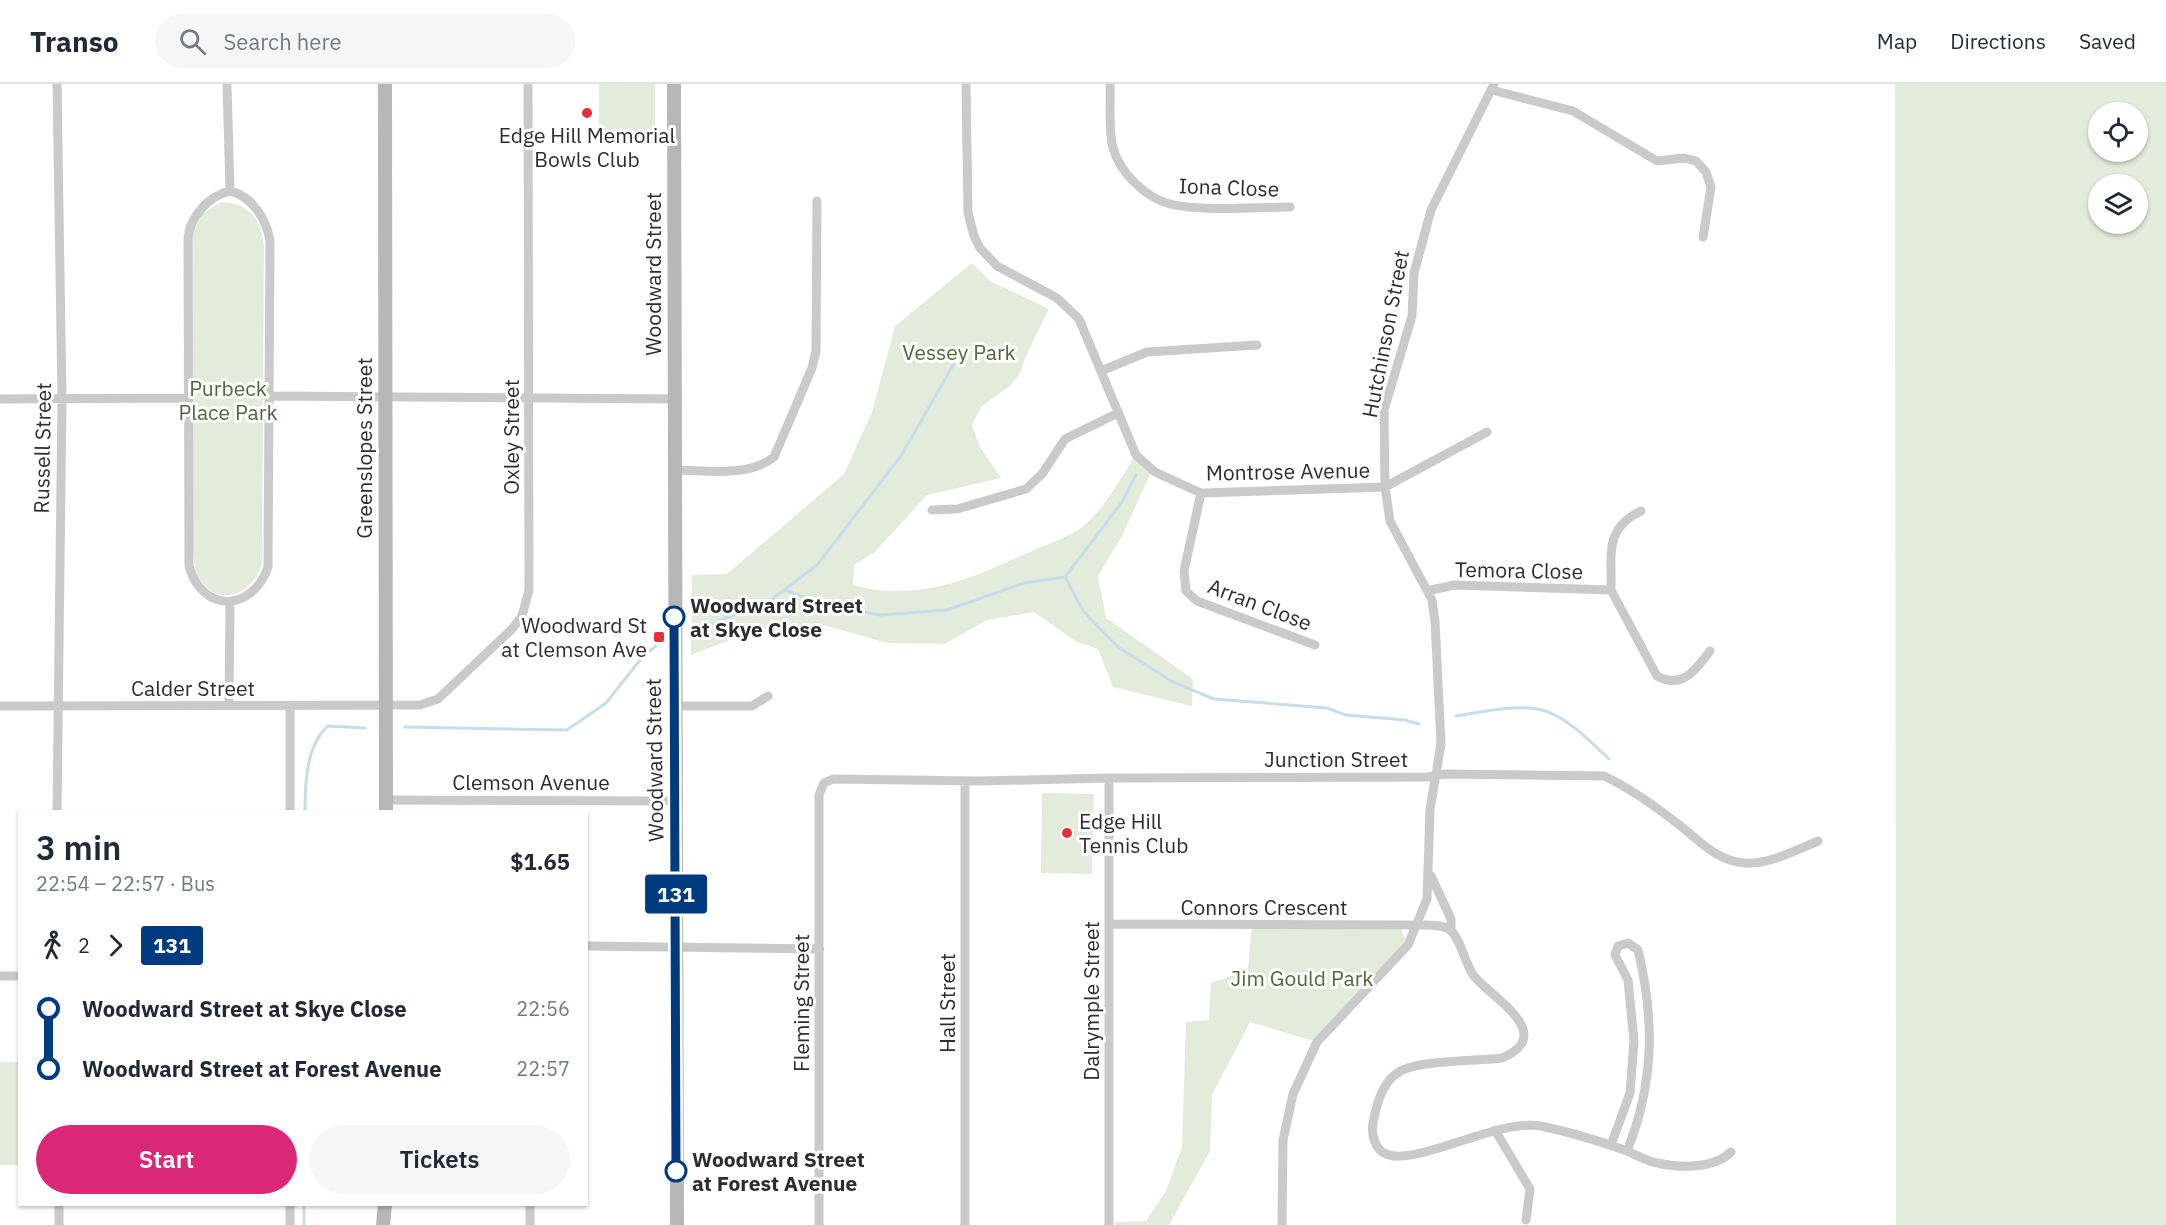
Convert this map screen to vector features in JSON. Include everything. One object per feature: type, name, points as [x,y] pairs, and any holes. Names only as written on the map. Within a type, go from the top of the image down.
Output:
[{"type":"street","name":"Russell Street","points":[[57,84],[62,399],[57,810]]},
{"type":"street","points":[[227,84],[230,191]]},
{"type":"street","name":"Greenslopes Street","points":[[385,84],[386,806]]},
{"type":"street","name":"Oxley Street","points":[[385,705],[420,705],[438,699],[522,616],[529,590],[528,84]]},
{"type":"street","name":"Woodward Street","points":[[674,84],[676,1223]]},
{"type":"street","name":"Montrose Avenue","points":[[966,84],[968,213],[974,236],[980,248],[997,266],[1057,298],[1079,319],[1136,455],[1155,472],[1201,493],[1385,487]]},
{"type":"street","name":"Iona Close","points":[[1110,84],[1113,148],[1126,173],[1148,193],[1170,204],[1183,206],[1290,207]]},
{"type":"street","points":[[1493,87],[1573,111],[1657,160],[1684,158],[1696,161],[1709,176],[1711,187],[1703,237]]},
{"type":"street","name":"Hutchinson Street","points":[[1282,1225],[1283,1140],[1293,1094],[1317,1042],[1408,945],[1419,925],[1427,898],[1430,874],[1430,810],[1441,744],[1435,621],[1427,591],[1390,520],[1385,487],[1384,410],[1412,316],[1414,273],[1431,210],[1493,87]]},
{"type":"street","points":[[230,191],[252,204],[268,230],[269,396],[268,567],[258,587],[240,600],[230,603],[218,600],[198,585],[189,566],[188,398],[188,230],[203,206],[222,193],[230,191]]},
{"type":"street","points":[[674,470],[743,470],[765,464],[774,457],[812,368],[816,351],[817,201]]},
{"type":"street","points":[[1101,371],[1147,352],[1257,345]]},
{"type":"street","points":[[269,396],[674,399]]},
{"type":"street","points":[[0,399],[188,398]]},
{"type":"street","points":[[932,510],[957,509],[1026,489],[1042,474],[1065,439],[1118,413]]},
{"type":"street","points":[[1385,487],[1487,432]]},
{"type":"street","name":"Arran Close","points":[[1201,493],[1184,571],[1186,591],[1197,601],[1315,645]]},
{"type":"street","name":"Temora Close","points":[[1641,511],[1627,518],[1614,533],[1611,590],[1657,676],[1671,682],[1687,679],[1710,651]]},
{"type":"street","name":"Temora Close","points":[[1427,591],[1454,585],[1611,590]]},
{"type":"street","points":[[229,705],[230,603]]},
{"type":"street","points":[[676,706],[752,706],[768,696]]},
{"type":"street","name":"Calder Street","points":[[0,706],[385,705]]},
{"type":"street","points":[[290,706],[290,810]]},
{"type":"street","name":"Junction Street","points":[[825,783],[840,778],[964,781],[1109,778],[1604,776],[1620,783],[1714,853],[1744,863],[1782,855],[1818,841]]},
{"type":"street","name":"Dalrymple Street","points":[[1109,778],[1109,1225]]},
{"type":"street","name":"Hall Street","points":[[964,781],[964,1225]]},
{"type":"street","name":"Fleming Street","points":[[819,1225],[819,795],[825,783]]},
{"type":"street","name":"Clemson Avenue","points":[[386,806],[676,801]]},
{"type":"street","points":[[1430,874],[1451,919],[1451,931],[1473,975],[1514,1012],[1522,1029],[1521,1042],[1511,1054],[1502,1058],[1415,1066],[1399,1071],[1389,1081],[1373,1121],[1373,1136],[1380,1150],[1385,1154],[1402,1157],[1495,1130],[1539,1126],[1611,1145],[1656,1163],[1696,1166],[1718,1162],[1731,1152]]},
{"type":"street","name":"Connors Crescent","points":[[1109,924],[1419,925],[1443,927],[1451,931]]},
{"type":"street","points":[[1611,1145],[1623,1118],[1634,1067],[1629,985],[1615,955],[1618,946],[1628,943],[1638,950],[1644,973],[1651,1041],[1642,1107],[1627,1151]]},
{"type":"street","points":[[588,946],[676,945],[820,949]]},
{"type":"street","points":[[0,976],[18,976]]},
{"type":"street","points":[[1495,1130],[1530,1189],[1526,1220]]},
{"type":"street","points":[[59,1206],[59,1225]]},
{"type":"street","points":[[290,1206],[290,1225]]},
{"type":"street","points":[[382,1225],[386,1206]]},
{"type":"street","points":[[386,1206],[389,1225]]},
{"type":"street","points":[[530,1206],[530,1225]]},
{"type":"green space","points":[[599,84],[655,84],[655,139],[599,139]]},
{"type":"green space","points":[[1895,84],[2166,84],[2166,1225],[1896,1225]]},
{"type":"green space","name":"Purbeck Place Park","points":[[221,202],[239,206],[252,215],[263,237],[264,247],[262,562],[252,582],[235,594],[226,595],[207,588],[199,578],[195,568],[193,550],[192,235],[202,214]]},
{"type":"green space","name":"Vessey Park","points":[[972,263],[990,281],[1049,309],[1025,358],[1021,372],[1011,385],[981,407],[972,425],[980,447],[1001,478],[927,495],[875,552],[854,565],[853,585],[877,590],[901,591],[945,585],[988,570],[1061,539],[1078,530],[1095,515],[1136,455],[1152,470],[1122,536],[1098,576],[1106,618],[1193,679],[1192,706],[1113,687],[1098,649],[1075,641],[1034,612],[987,620],[945,644],[887,643],[820,624],[759,629],[691,655],[692,575],[727,574],[844,474],[872,412],[895,326]]},
{"type":"green space","name":"Edge Hill Tennis Club","points":[[1042,793],[1094,794],[1092,874],[1041,873]]},
{"type":"green space","name":"Jim Gould Park","points":[[1252,924],[1399,925],[1408,945],[1317,1042],[1250,1022],[1212,1095],[1210,1151],[1169,1225],[1116,1225],[1115,1222],[1146,1221],[1166,1191],[1182,1147],[1186,1022],[1209,1020],[1211,983],[1248,970]]},
{"type":"green space","points":[[0,1062],[18,1062],[18,1165],[0,1165]]},
{"type":"waterway","points":[[692,632],[771,600],[817,565],[901,456],[956,360]]},
{"type":"waterway","points":[[785,590],[819,603],[880,615],[947,610],[1024,583],[1065,577],[1122,502],[1136,475]]},
{"type":"waterway","points":[[1065,577],[1084,612],[1118,647],[1173,682],[1214,699],[1327,708],[1346,715],[1405,720],[1419,724]]},
{"type":"waterway","points":[[405,727],[567,730],[606,703],[644,655],[656,646]]},
{"type":"waterway","points":[[1456,716],[1513,708],[1545,711],[1571,725],[1609,759]]},
{"type":"waterway","points":[[305,810],[308,766],[321,734],[328,726],[365,728]]},
{"type":"waterway","points":[[304,1206],[304,1225]]},
{"type":"bus line","name":"131","points":[[674,617],[676,1171]]},
{"type":"place","name":"Edge Hill Memorial Bowls Club","points":[[587,113]]},
{"type":"place","name":"Woodward Street at Skye Close","points":[[674,617]]},
{"type":"place","name":"Woodward St at Clemson Ave","points":[[659,637]]},
{"type":"place","name":"Edge Hill Tennis Club","points":[[1067,833]]},
{"type":"place","name":"Woodward Street at Forest Avenue","points":[[676,1171]]}]
